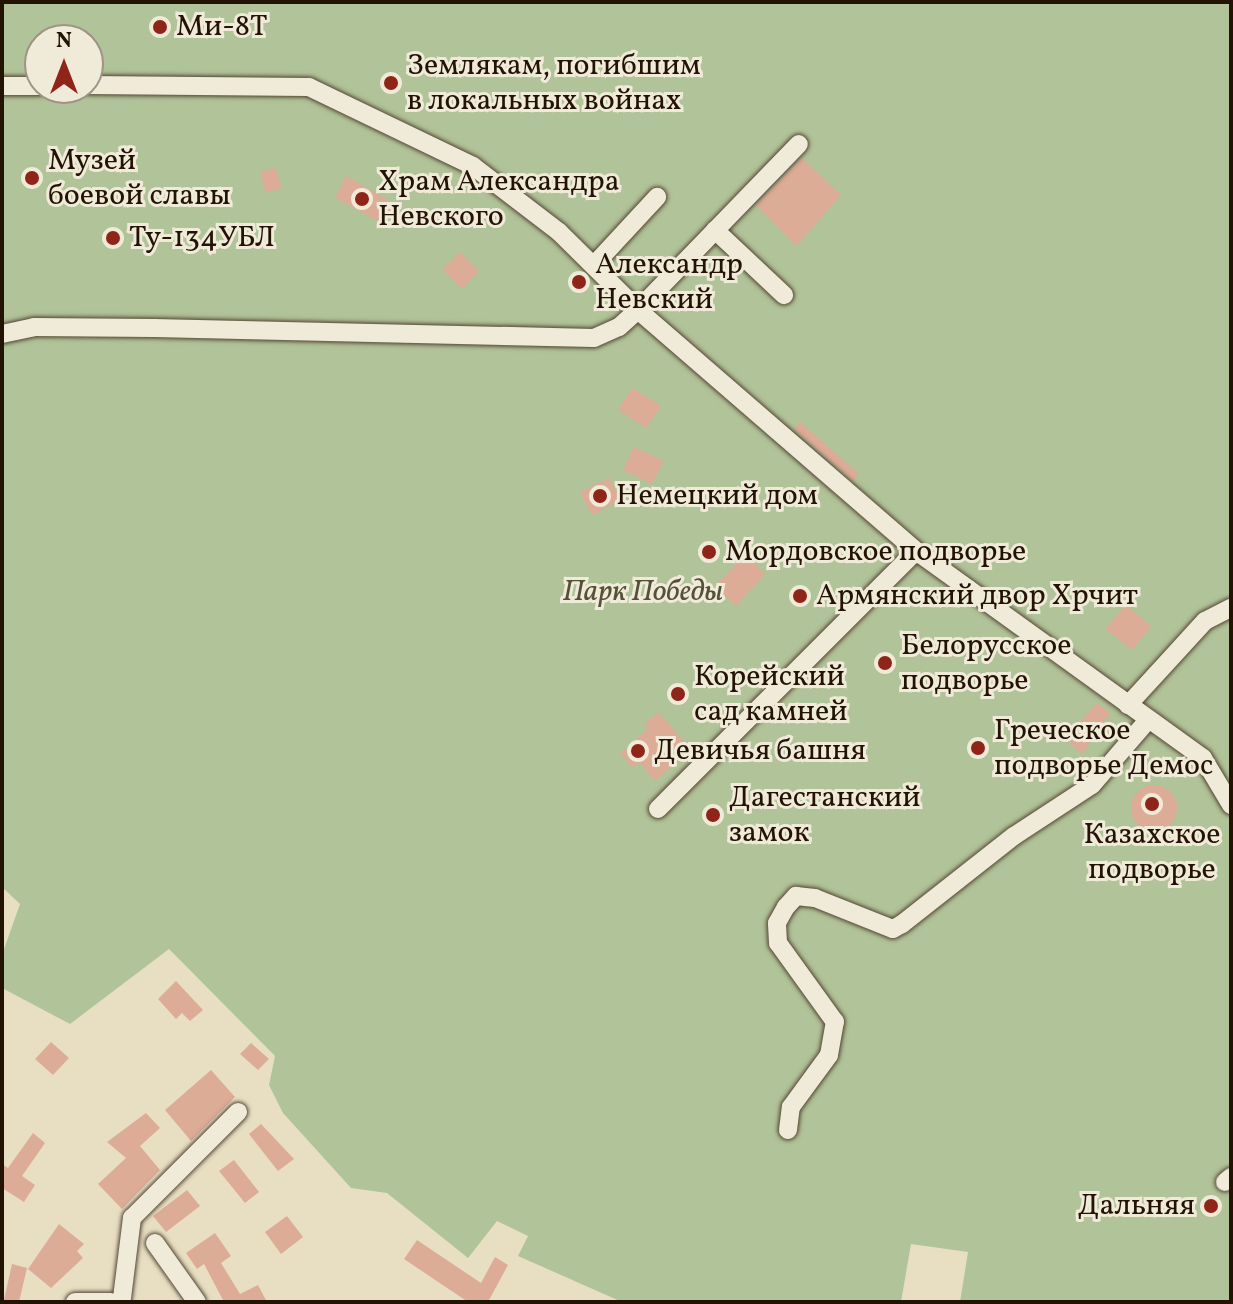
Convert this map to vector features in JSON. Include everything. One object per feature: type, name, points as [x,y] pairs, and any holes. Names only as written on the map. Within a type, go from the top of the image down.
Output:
[{"type":"street","points":[[104,85],[309,87],[473,166],[594,265],[638,310],[916,551],[1203,758],[1231,805]]},
{"type":"street","points":[[2,86],[24,86]]},
{"type":"street","points":[[2,334],[34,327],[594,338],[619,327],[638,310],[799,144]]},
{"type":"street","points":[[594,265],[657,197]]},
{"type":"street","points":[[715,230],[784,295]]},
{"type":"street","points":[[658,809],[916,551]]},
{"type":"street","points":[[1128,705],[1205,621],[1231,608]]},
{"type":"street","points":[[788,1130],[791,1107],[829,1055],[835,1022],[778,943],[777,923],[786,907],[796,896],[815,898],[893,929],[1014,836],[1092,785],[1148,720]]},
{"type":"street","points":[[75,1302],[117,1301],[132,1218],[238,1112]]},
{"type":"street","points":[[155,1243],[197,1302]]},
{"type":"green space","name":"Парк Победы","points":[[2,2],[1231,2],[1231,1302],[960,1302],[968,1252],[911,1244],[901,1302],[622,1302],[518,1256],[528,1236],[497,1221],[468,1258],[387,1193],[351,1188],[283,1113],[269,1085],[275,1056],[169,949],[70,1024],[2,988],[2,955],[20,904],[2,887]]},
{"type":"building","points":[[802,158],[841,195],[796,246],[756,205]]},
{"type":"building","points":[[276,168],[281,189],[265,192],[260,172]]},
{"type":"building","name":"Храм Александра Невского","points":[[346,176],[388,200],[392,209],[387,219],[378,221],[335,198]]},
{"type":"building","points":[[460,252],[479,271],[462,289],[442,269]]},
{"type":"building","points":[[632,388],[661,406],[646,428],[618,410]]},
{"type":"building","points":[[800,422],[859,474],[853,481],[794,429]]},
{"type":"building","points":[[634,447],[664,461],[652,484],[623,470]]},
{"type":"building","name":"Немецкий дом","points":[[609,478],[621,500],[592,515],[580,492]]},
{"type":"building","points":[[745,555],[765,574],[736,606],[715,586]]},
{"type":"building","points":[[1125,605],[1151,626],[1132,650],[1106,629]]},
{"type":"building","points":[[1097,703],[1110,713],[1082,754],[1065,738]]},
{"type":"building","name":"Девичья башня","points":[[658,712],[691,749],[655,781],[639,762],[633,768],[620,753],[648,729],[644,724]]},
{"type":"building","points":[[1154,785],[1170,792],[1177,808],[1170,824],[1154,831],[1138,824],[1131,808],[1138,792]]},
{"type":"building","points":[[176,981],[203,1010],[190,1021],[182,1013],[176,1019],[158,999]]},
{"type":"building","points":[[51,1042],[69,1058],[53,1075],[35,1059]]},
{"type":"building","points":[[251,1043],[269,1059],[258,1070],[240,1054]]},
{"type":"building","points":[[211,1070],[235,1097],[191,1141],[165,1110]]},
{"type":"building","points":[[146,1113],[160,1128],[140,1146],[160,1170],[122,1209],[98,1184],[126,1158],[107,1142]]},
{"type":"building","points":[[261,1124],[294,1159],[278,1171],[249,1134]]},
{"type":"building","points":[[33,1133],[45,1143],[22,1176],[35,1185],[24,1202],[2,1188],[2,1164],[8,1168]]},
{"type":"building","points":[[234,1160],[259,1192],[245,1203],[219,1171]]},
{"type":"building","points":[[187,1190],[200,1206],[166,1232],[153,1216]]},
{"type":"building","points":[[287,1216],[303,1237],[281,1254],[265,1232]]},
{"type":"building","points":[[59,1224],[84,1244],[77,1251],[83,1258],[51,1288],[28,1269]]},
{"type":"building","points":[[215,1233],[231,1256],[221,1263],[240,1294],[258,1285],[267,1302],[224,1302],[204,1264],[197,1269],[186,1253]]},
{"type":"building","points":[[417,1240],[481,1283],[495,1257],[508,1265],[488,1302],[468,1302],[404,1259]]},
{"type":"building","points":[[12,1264],[27,1268],[19,1302],[4,1300]]},
{"type":"place","name":"Ми-8Т","points":[[160,27]]},
{"type":"place","name":"Землякам, погибшим в локальных войнах","points":[[391,83]]},
{"type":"place","name":"Музей боевой славы","points":[[32,178]]},
{"type":"place","name":"Храм Александра Невского","points":[[362,199]]},
{"type":"place","name":"Ту-134УБЛ","points":[[113,238]]},
{"type":"place","name":"Александр Невский","points":[[579,282]]},
{"type":"place","name":"Немецкий дом","points":[[600,496]]},
{"type":"place","name":"Мордовское подворье","points":[[709,552]]},
{"type":"place","name":"Армянский двор Хрчит","points":[[800,596]]},
{"type":"place","name":"Белорусское подворье","points":[[885,663]]},
{"type":"place","name":"Корейский сад камней","points":[[678,694]]},
{"type":"place","name":"Греческое подворье Демос","points":[[978,748]]},
{"type":"place","name":"Девичья башня","points":[[638,751]]},
{"type":"place","name":"Казахское подворье","points":[[1152,804]]},
{"type":"place","name":"Дагестанский замок","points":[[713,815]]},
{"type":"place","name":"Дальняя","points":[[1211,1206]]}]
